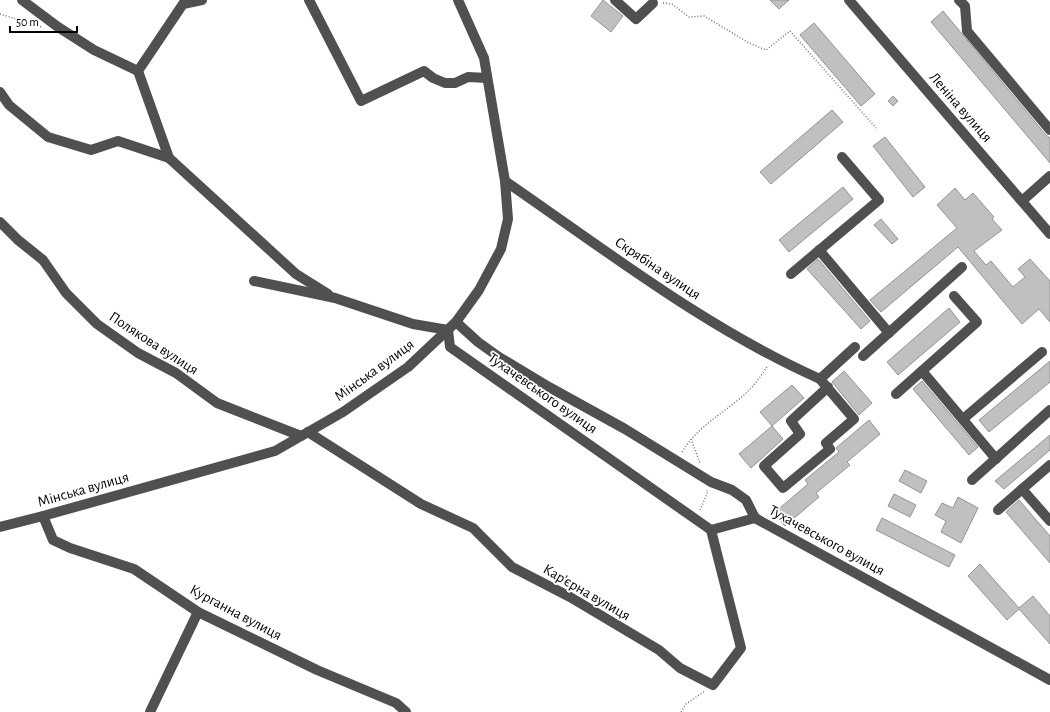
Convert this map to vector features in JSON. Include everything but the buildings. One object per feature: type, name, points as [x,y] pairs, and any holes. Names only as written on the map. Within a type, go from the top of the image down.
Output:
[{"type":"street","points":[[22,0],[58,27],[94,50],[138,71],[169,158]]},
{"type":"street","points":[[138,71],[180,2],[202,0]]},
{"type":"street","points":[[309,0],[361,101],[424,71],[433,78],[445,83],[455,84],[468,78],[487,78]]},
{"type":"street","name":"Мінська вулиця","points":[[0,527],[275,451],[343,412],[408,367],[456,322],[479,290],[501,250],[508,219],[505,181],[484,58],[458,0]]},
{"type":"street","points":[[615,0],[636,19],[653,2]]},
{"type":"street","name":"Леніна вулиця","points":[[849,0],[1050,234]]},
{"type":"street","points":[[959,0],[965,6],[967,31],[1050,130]]},
{"type":"street","points":[[0,92],[9,105],[48,136],[91,150],[118,141],[169,158],[296,274],[334,298]]},
{"type":"street","points":[[791,274],[879,200],[842,158]]},
{"type":"street","points":[[1022,201],[1050,176]]},
{"type":"street","name":"Скрябіна вулиця","points":[[505,181],[690,308],[774,357],[820,379]]},
{"type":"street","name":"Полякова вулиця","points":[[0,222],[18,240],[43,260],[66,293],[97,324],[138,353],[176,373],[217,404],[304,434]]},
{"type":"street","points":[[819,250],[889,332]]},
{"type":"street","points":[[863,356],[962,267]]},
{"type":"street","points":[[254,281],[334,298],[413,324],[448,330]]},
{"type":"street","points":[[896,394],[977,322],[954,296]]},
{"type":"street","points":[[456,322],[499,357],[711,482],[732,490],[746,500],[755,518]]},
{"type":"street","name":"Тухачевського вулиця","points":[[448,330],[450,347],[711,530],[755,518],[1050,680]]},
{"type":"street","points":[[828,387],[791,421],[800,434],[764,466],[783,488],[830,449],[826,442],[854,419],[828,387],[820,379],[855,347]]},
{"type":"street","points":[[963,419],[1042,352]]},
{"type":"street","points":[[922,371],[996,459]]},
{"type":"street","points":[[972,480],[1050,410]]},
{"type":"street","name":"Кар’єрна вулиця","points":[[304,434],[421,504],[473,528],[512,567],[570,597],[659,650],[680,668],[713,685]]},
{"type":"street","points":[[998,510],[1050,465]]},
{"type":"street","points":[[1022,489],[1050,521]]},
{"type":"street","name":"Курганна вулиця","points":[[43,516],[53,540],[134,569],[198,612],[317,670],[396,703],[406,712]]},
{"type":"street","points":[[711,530],[741,648],[713,685]]},
{"type":"street","points":[[150,712],[198,612]]},
{"type":"path","points":[[653,2],[672,4],[689,18],[704,16],[749,43],[766,50],[790,31],[876,128]]},
{"type":"path","points":[[0,14],[37,27],[58,27]]},
{"type":"path","points":[[676,461],[699,430],[739,400],[756,384],[774,357]]},
{"type":"path","points":[[681,712],[686,704],[713,685]]}]
